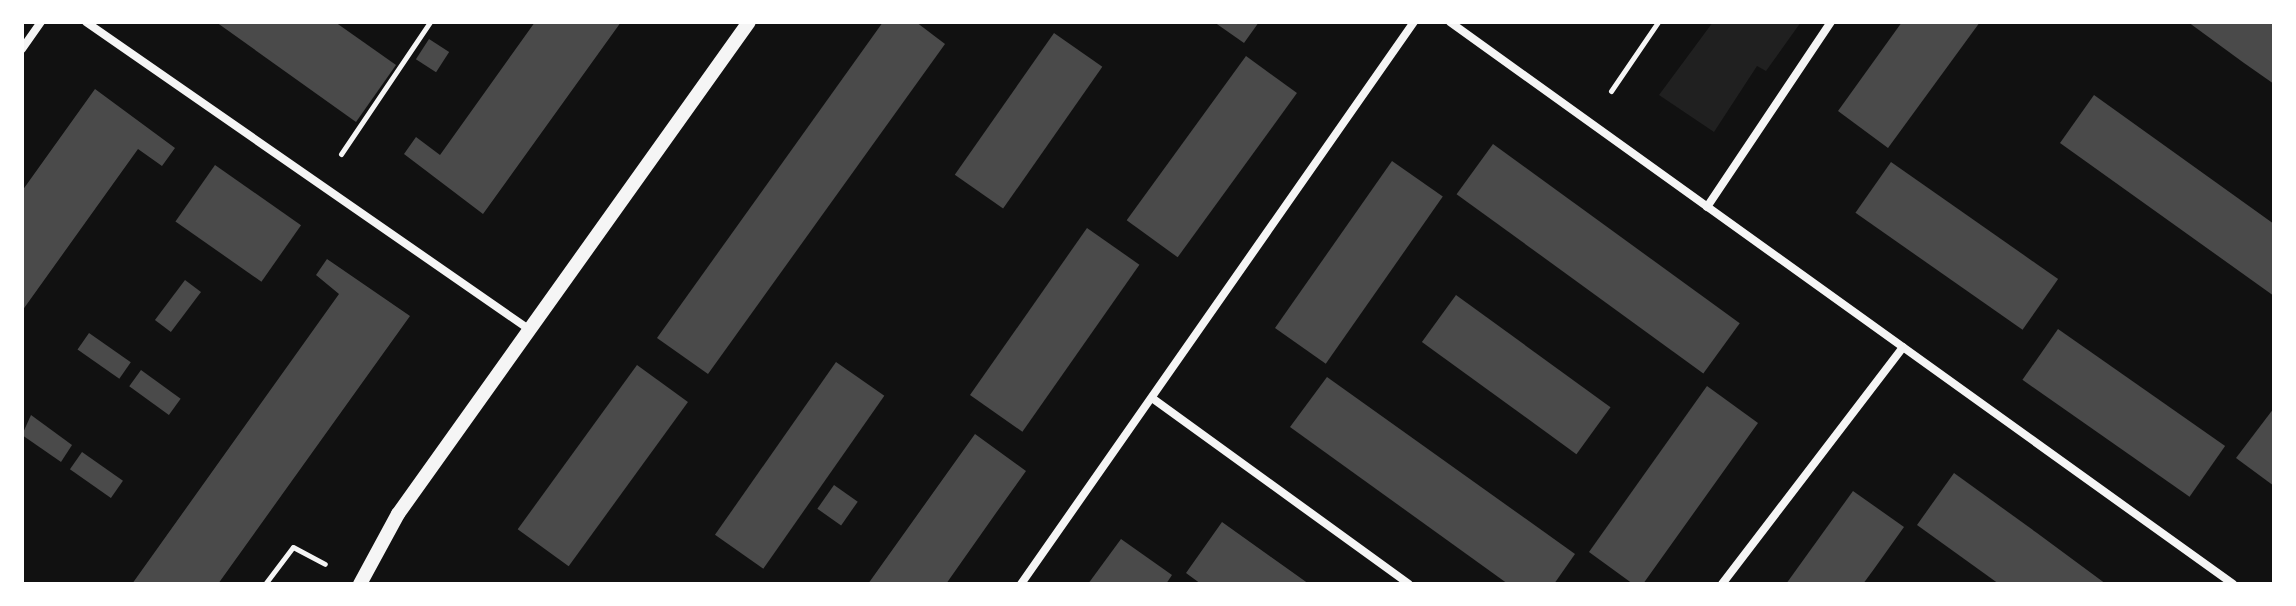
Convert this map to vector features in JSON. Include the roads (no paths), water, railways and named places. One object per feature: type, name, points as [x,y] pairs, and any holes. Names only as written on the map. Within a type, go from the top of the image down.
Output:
[{"type":"street","points":[[22,49],[41,22]]},
{"type":"street","points":[[86,22],[322,183],[530,331]]},
{"type":"street","points":[[360,584],[398,514],[749,22]]},
{"type":"street","points":[[1021,584],[1414,22]]},
{"type":"street","points":[[1450,22],[2233,584]]},
{"type":"street","points":[[1707,207],[1831,22]]},
{"type":"street","points":[[1722,584],[1903,347]]},
{"type":"street","points":[[1152,398],[1409,584]]}]
